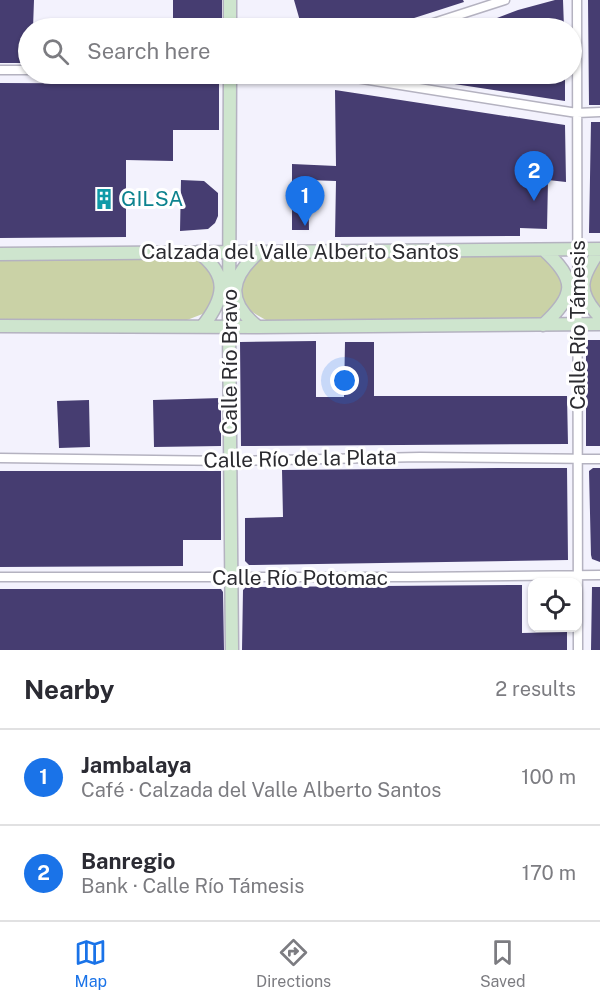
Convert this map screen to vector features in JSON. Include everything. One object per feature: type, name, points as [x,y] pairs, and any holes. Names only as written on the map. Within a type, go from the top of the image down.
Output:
[{"type":"main road","points":[[230,0],[230,18]]},
{"type":"main road","name":"Calle Río Bravo","points":[[230,84],[229,327],[232,650]]},
{"type":"main road","points":[[600,249],[587,268],[584,277],[586,297],[600,317]]},
{"type":"main road","name":"Calzada del Valle Alberto Santos","points":[[0,254],[600,249]]},
{"type":"main road","points":[[543,325],[559,311],[567,289],[567,279],[561,266],[544,250]]},
{"type":"main road","points":[[258,327],[248,319],[238,305],[235,296],[239,275],[260,251]]},
{"type":"main road","points":[[198,252],[211,262],[217,271],[221,290],[218,304],[202,327]]},
{"type":"main road","points":[[0,326],[258,327],[600,324]]},
{"type":"street","points":[[449,18],[505,0]]},
{"type":"street","name":"Calle Río Támesis","points":[[577,0],[577,18]]},
{"type":"street","points":[[0,70],[18,70]]},
{"type":"street","points":[[394,84],[577,113],[600,112]]},
{"type":"street","name":"Calle Río Támesis","points":[[577,84],[578,650]]},
{"type":"street","name":"Calle Río de la Plata","points":[[0,458],[231,461],[420,457],[600,459]]},
{"type":"street","name":"Calle Río Potomac","points":[[0,577],[600,575]]},
{"type":"green space","points":[[537,254],[553,264],[562,279],[562,294],[554,309],[539,318],[266,320],[249,309],[244,301],[241,286],[246,272],[264,255]]},
{"type":"green space","points":[[600,255],[600,311],[587,292],[589,269]]},
{"type":"green space","points":[[195,256],[209,266],[218,283],[217,299],[205,313],[187,320],[0,320],[0,257]]},
{"type":"building","points":[[0,0],[34,0],[33,18],[18,18],[18,63],[0,63]]},
{"type":"building","points":[[173,0],[222,0],[222,18],[173,18]]},
{"type":"building","points":[[294,0],[463,0],[464,2],[414,18],[299,18]]},
{"type":"building","points":[[563,0],[564,18],[497,18],[518,10]]},
{"type":"building","points":[[588,0],[600,0],[600,105],[589,105]]},
{"type":"building","points":[[0,83],[219,84],[219,130],[173,130],[173,161],[126,160],[126,237],[0,238]]},
{"type":"building","points":[[454,84],[565,84],[565,101]]},
{"type":"building","points":[[335,90],[565,125],[566,182],[548,180],[547,229],[520,228],[520,236],[335,237],[336,181],[308,180],[309,230],[292,230],[292,164],[336,166]]},
{"type":"building","points":[[591,122],[600,122],[600,233],[589,233]]},
{"type":"building","points":[[181,180],[204,181],[218,193],[218,216],[215,223],[208,229],[180,231]]},
{"type":"building","points":[[586,340],[600,340],[600,446],[586,446]]},
{"type":"building","points":[[316,341],[316,397],[344,397],[345,342],[374,342],[374,396],[567,396],[568,444],[241,446],[240,342]]},
{"type":"building","points":[[221,398],[221,446],[154,447],[153,400]]},
{"type":"building","points":[[89,400],[90,447],[59,448],[57,401]]},
{"type":"building","points":[[567,468],[568,560],[249,565],[245,561],[245,518],[283,517],[282,470]]},
{"type":"building","points":[[593,468],[600,468],[600,562],[592,559],[591,555],[589,471]]},
{"type":"building","points":[[0,471],[221,471],[221,540],[183,540],[183,566],[0,567]]},
{"type":"building","points":[[522,585],[522,633],[567,632],[567,650],[242,650],[243,590],[246,587]]},
{"type":"building","points":[[592,587],[600,587],[600,650],[591,650]]},
{"type":"building","points":[[0,589],[221,589],[223,592],[224,650],[0,650]]},
{"type":"place","name":"GILSA","points":[[104,199]]},
{"type":"place","name":"Banregio","points":[[534,201]]},
{"type":"place","name":"Jambalaya","points":[[305,226]]}]
